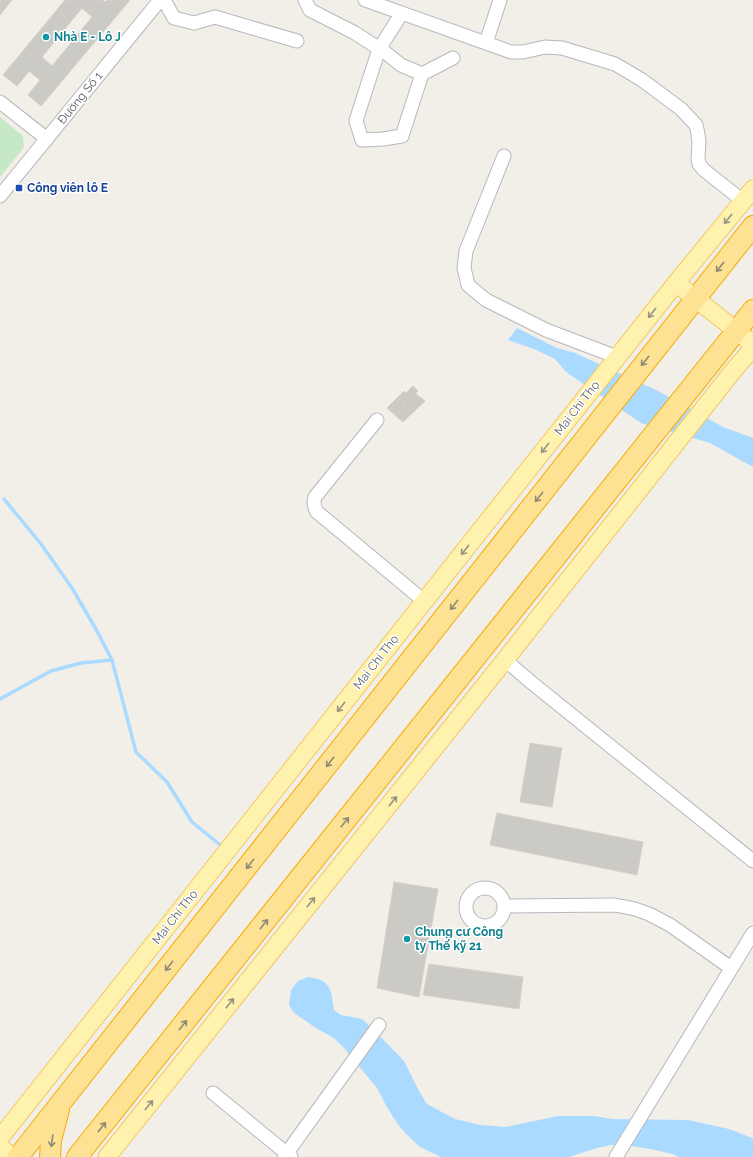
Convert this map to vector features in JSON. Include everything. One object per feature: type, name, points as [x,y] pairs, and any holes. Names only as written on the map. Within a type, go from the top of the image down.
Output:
[{"type":"highway","name":"Mai Chí Thọ","points":[[18,1157],[753,226]]},
{"type":"highway","points":[[77,1157],[753,310]]},
{"type":"highway","points":[[50,1157],[51,1140],[56,1120],[64,1099]]},
{"type":"main road","name":"Mai Chí Thọ","points":[[0,1138],[676,282],[748,195]]},
{"type":"main road","points":[[676,282],[753,344]]},
{"type":"main road","points":[[107,1157],[753,348]]},
{"type":"main road","points":[[0,1147],[12,1157]]},
{"type":"street","name":"Đường Số 1","points":[[0,196],[160,0]]},
{"type":"street","points":[[164,0],[174,18],[194,23],[215,17],[297,41]]},
{"type":"street","points":[[305,0],[310,10],[355,33],[401,65],[422,74]]},
{"type":"street","points":[[365,0],[511,52],[523,52],[545,47],[562,48],[615,64],[642,80],[681,109],[692,120],[698,129],[699,164],[704,170],[748,195]]},
{"type":"street","points":[[486,43],[500,0]]},
{"type":"street","points":[[402,13],[379,49],[356,121],[362,140],[402,136],[422,74],[453,58]]},
{"type":"street","points":[[0,102],[47,139]]},
{"type":"street","points":[[504,156],[466,251],[464,268],[468,285],[486,300],[546,330],[617,357]]},
{"type":"street","points":[[377,420],[314,497],[313,501],[317,512],[424,601]]},
{"type":"street","points":[[505,660],[753,861]]},
{"type":"street","points":[[505,906],[615,905],[635,909],[649,914],[670,925],[731,968]]},
{"type":"street","points":[[620,1154],[647,1105],[753,933]]},
{"type":"street","points":[[213,1093],[287,1156],[379,1025]]},
{"type":"green space","points":[[0,117],[23,136],[24,147],[0,177]]},
{"type":"water","points":[[517,328],[557,348],[575,353],[658,391],[723,427],[753,438],[753,467],[710,443],[641,423],[566,372],[555,359],[534,349],[508,340]]},
{"type":"water","points":[[308,977],[316,978],[326,983],[331,991],[334,1010],[341,1015],[362,1019],[404,1061],[427,1104],[455,1119],[481,1125],[505,1127],[558,1116],[594,1116],[612,1119],[688,1120],[729,1129],[752,1138],[753,1157],[679,1157],[673,1154],[650,1149],[611,1145],[569,1157],[441,1157],[420,1147],[406,1134],[397,1123],[377,1088],[334,1038],[294,1013],[289,1005],[291,990],[298,981]]},
{"type":"building","points":[[0,0],[12,0],[0,15]]},
{"type":"building","name":"Nhà E - Lô J","points":[[65,0],[103,0],[105,2],[107,0],[130,0],[41,106],[28,95],[40,80],[29,71],[17,86],[3,75]],"holes":[[[82,8],[92,17],[52,66],[42,57]]]},
{"type":"building","points":[[413,386],[418,391],[406,404],[398,397],[404,391],[406,393]]},
{"type":"building","points":[[416,394],[425,401],[403,422],[396,416]]},
{"type":"building","points":[[398,397],[406,404],[396,416],[387,408]]},
{"type":"building","points":[[530,743],[562,748],[552,807],[520,802]]},
{"type":"building","points":[[497,813],[643,842],[637,875],[490,845]]},
{"type":"building","name":"Chung cư Công ty Thế kỹ 21","points":[[394,882],[438,889],[419,997],[377,988]]},
{"type":"building","points":[[429,964],[523,977],[519,1009],[423,995]]},
{"type":"waterway","points":[[4,499],[41,544],[72,588],[97,631],[112,660],[136,752],[167,782],[192,822],[224,848]]},
{"type":"waterway","points":[[0,699],[51,671],[81,663],[112,660]]},
{"type":"place","name":"Nhà E - Lô J","points":[[46,37]]},
{"type":"place","name":"Công viên lô E","points":[[19,188]]},
{"type":"place","name":"Chung cư Công ty Thế kỹ 21","points":[[407,939]]}]
